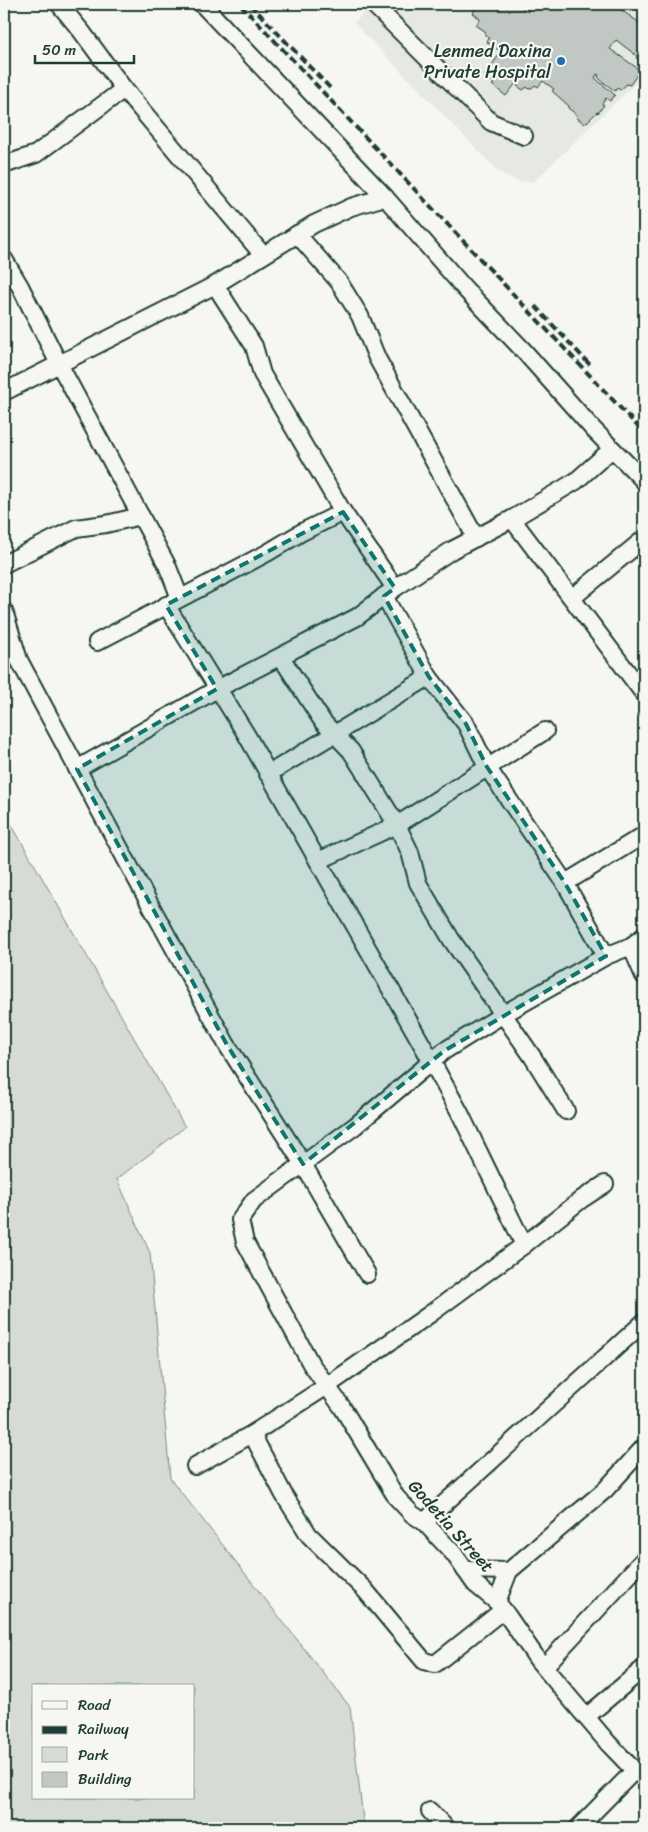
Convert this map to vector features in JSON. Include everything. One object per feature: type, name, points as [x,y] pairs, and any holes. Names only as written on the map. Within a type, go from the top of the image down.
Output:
[{"type":"street","points":[[59,4],[124,89],[263,255]]},
{"type":"street","points":[[202,4],[385,197],[466,290],[523,350],[593,429],[644,481]]},
{"type":"street","points":[[373,4],[490,122],[524,136]]},
{"type":"street","points":[[4,165],[36,154],[124,89]]},
{"type":"street","points":[[4,392],[215,285],[314,224],[351,207],[385,197]]},
{"type":"street","points":[[297,234],[339,282],[360,316],[377,358],[476,538]]},
{"type":"street","points":[[4,259],[167,565],[173,602],[218,688],[459,1111],[524,1245]]},
{"type":"street","points":[[215,285],[254,346],[262,374],[390,592],[429,677],[466,724],[487,767],[565,883],[606,956]]},
{"type":"street","points":[[77,769],[218,688],[357,617],[452,550],[512,520],[576,481],[612,449]]},
{"type":"street","points":[[97,642],[343,512]]},
{"type":"street","points":[[4,564],[76,528],[106,524],[141,516]]},
{"type":"street","points":[[512,520],[644,694]]},
{"type":"street","points":[[572,598],[644,539]]},
{"type":"street","points":[[4,611],[19,660],[227,1045],[303,1164],[367,1274]]},
{"type":"street","points":[[281,657],[324,722],[350,751],[397,825],[410,852],[418,883],[451,939],[532,1056],[566,1111]]},
{"type":"street","points":[[268,774],[429,677]]},
{"type":"street","points":[[318,861],[397,825],[545,730]]},
{"type":"street","points":[[565,883],[644,835]]},
{"type":"street","points":[[303,1164],[355,1126],[444,1051],[502,1015],[606,956],[631,946],[644,936]]},
{"type":"street","points":[[631,946],[644,976]]},
{"type":"street","name":"Godetia Street","points":[[303,1164],[254,1200],[240,1220],[245,1242],[311,1364],[342,1406],[396,1497],[412,1514],[424,1522],[454,1554],[475,1584],[500,1606],[544,1667],[586,1717],[640,1774]]},
{"type":"street","points":[[195,1466],[252,1434],[327,1386],[524,1245],[582,1199],[605,1184]]},
{"type":"street","points":[[424,1522],[644,1322]]},
{"type":"street","points":[[252,1434],[284,1495],[310,1535],[365,1590],[424,1661],[435,1664],[500,1606],[509,1571],[605,1490],[644,1447]]},
{"type":"street","points":[[544,1667],[644,1559]]},
{"type":"street","points":[[465,1570],[509,1571]]},
{"type":"street","points":[[586,1717],[644,1668]]},
{"type":"street","points":[[578,1828],[640,1774]]},
{"type":"street","points":[[430,1811],[446,1828]]},
{"type":"highlighted area","points":[[343,512],[395,588],[384,596],[429,677],[466,724],[487,767],[565,883],[606,956],[444,1051],[303,1164],[227,1045],[77,769],[217,689],[166,605]]},
{"type":"shaded area","points":[[372,4],[644,4],[644,75],[534,181],[521,182],[505,176],[497,170],[354,23]]},
{"type":"green space","points":[[4,808],[6,815],[185,1127],[117,1179],[150,1253],[170,1478],[350,1707],[364,1828],[4,1828]]},
{"type":"building","name":"Lenmed Daxina Private Hospital","points":[[472,4],[517,4],[528,12],[526,4],[613,4],[644,26],[644,64],[636,58],[637,56],[616,40],[610,49],[640,70],[630,85],[627,84],[620,90],[617,88],[615,91],[603,82],[597,74],[595,78],[615,95],[610,101],[606,98],[602,104],[604,105],[598,113],[585,124],[552,91],[554,89],[543,81],[538,87],[535,85],[523,90],[517,86],[521,80],[519,79],[506,96],[492,85],[494,83],[484,76],[500,51],[487,42],[489,38],[484,34],[486,32],[476,25],[480,19],[473,13],[475,10],[470,7]]},
{"type":"railway","points":[[240,4],[644,433]]},
{"type":"railway","points":[[250,4],[331,89]]},
{"type":"railway","points":[[535,306],[591,366]]},
{"type":"place","name":"Lenmed Daxina Private Hospital","points":[[561,61]]}]
